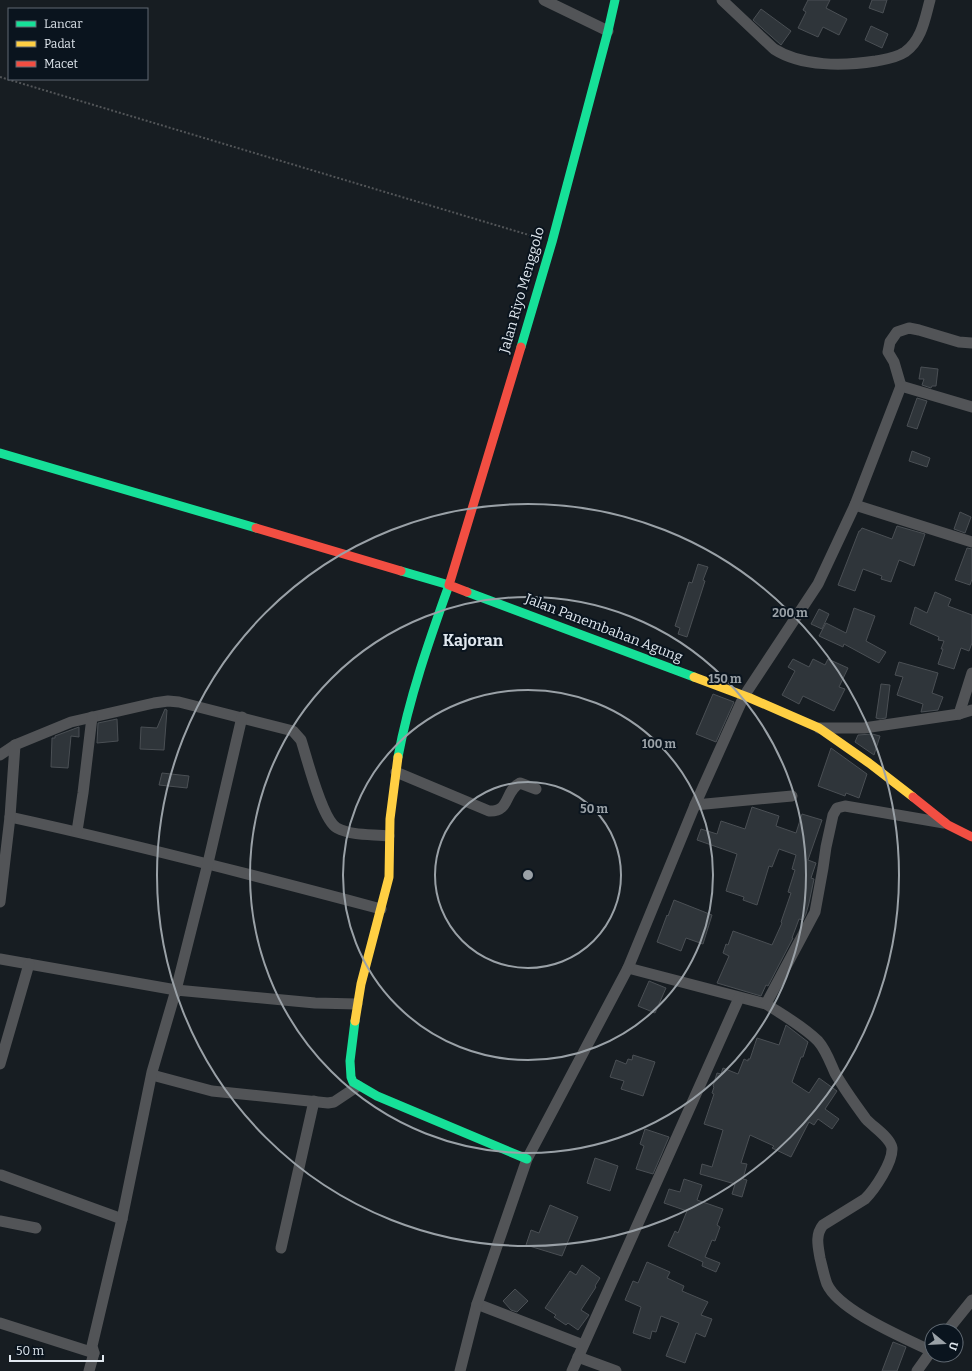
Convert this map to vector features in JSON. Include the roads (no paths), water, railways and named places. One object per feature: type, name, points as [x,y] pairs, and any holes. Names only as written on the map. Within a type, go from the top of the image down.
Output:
[{"type":"street","points":[[544,0],[608,32]]},
{"type":"street","name":"Jalan Riyo Menggolo","points":[[358,1086],[351,1078],[350,1060],[357,1004],[390,870],[389,836],[391,804],[406,717],[428,645],[449,585],[552,242],[608,32],[615,0]]},
{"type":"street","points":[[722,0],[735,5],[774,49],[780,53],[803,60],[837,64],[857,64],[887,59],[895,57],[906,51],[916,39],[923,27],[930,0]]},
{"type":"street","points":[[460,1371],[477,1304],[525,1158],[630,968],[695,805],[747,697],[818,584],[855,505],[901,386],[894,362],[888,352],[890,342],[897,332],[909,328],[958,342],[972,343]]},
{"type":"street","points":[[901,386],[972,407]]},
{"type":"street","name":"Jalan Panembahan Agung","points":[[0,453],[449,585],[747,697],[819,728],[869,763],[946,824],[972,837]]},
{"type":"street","points":[[855,505],[972,542]]},
{"type":"street","points":[[958,714],[972,673]]},
{"type":"street","points":[[0,755],[15,745],[71,722],[168,701],[179,702],[294,731],[299,736],[324,810],[333,826],[352,833],[389,836]]},
{"type":"street","points":[[819,728],[864,728],[958,714],[972,710]]},
{"type":"street","points":[[77,831],[92,717]]},
{"type":"street","points":[[89,1371],[94,1353],[92,1346],[122,1219],[152,1075],[176,990],[208,864],[242,718]]},
{"type":"street","points":[[0,902],[10,817],[15,745]]},
{"type":"street","points":[[396,772],[489,811],[498,811],[502,808],[516,785],[520,783],[536,789]]},
{"type":"street","points":[[695,805],[792,796]]},
{"type":"street","points":[[766,1004],[815,912],[832,815],[835,809],[845,806],[946,824]]},
{"type":"street","points":[[10,817],[77,831],[381,909]]},
{"type":"street","points":[[0,959],[176,990],[315,1003],[357,1004]]},
{"type":"street","points":[[0,1064],[29,964]]},
{"type":"street","points":[[630,968],[766,1004],[804,1029],[823,1048],[836,1074],[852,1100],[887,1140],[892,1148],[883,1175],[871,1193],[865,1199],[823,1226],[820,1230],[818,1244],[827,1284],[839,1299],[852,1309],[924,1347]]},
{"type":"street","points":[[572,1371],[739,998]]},
{"type":"street","points":[[152,1075],[200,1089],[217,1092],[331,1103],[358,1086],[525,1158]]},
{"type":"street","points":[[281,1248],[314,1101]]},
{"type":"street","points":[[1,1175],[122,1219]]},
{"type":"street","points":[[0,1221],[36,1228]]},
{"type":"street","points":[[953,1323],[972,1300]]},
{"type":"street","points":[[477,1304],[583,1345]]},
{"type":"street","points":[[0,1323],[94,1353]]},
{"type":"street","points":[[578,1357],[616,1371]]},
{"type":"street","points":[[917,1371],[924,1362]]},
{"type":"district","name":"Kajoran","points":[[473,640]]}]
